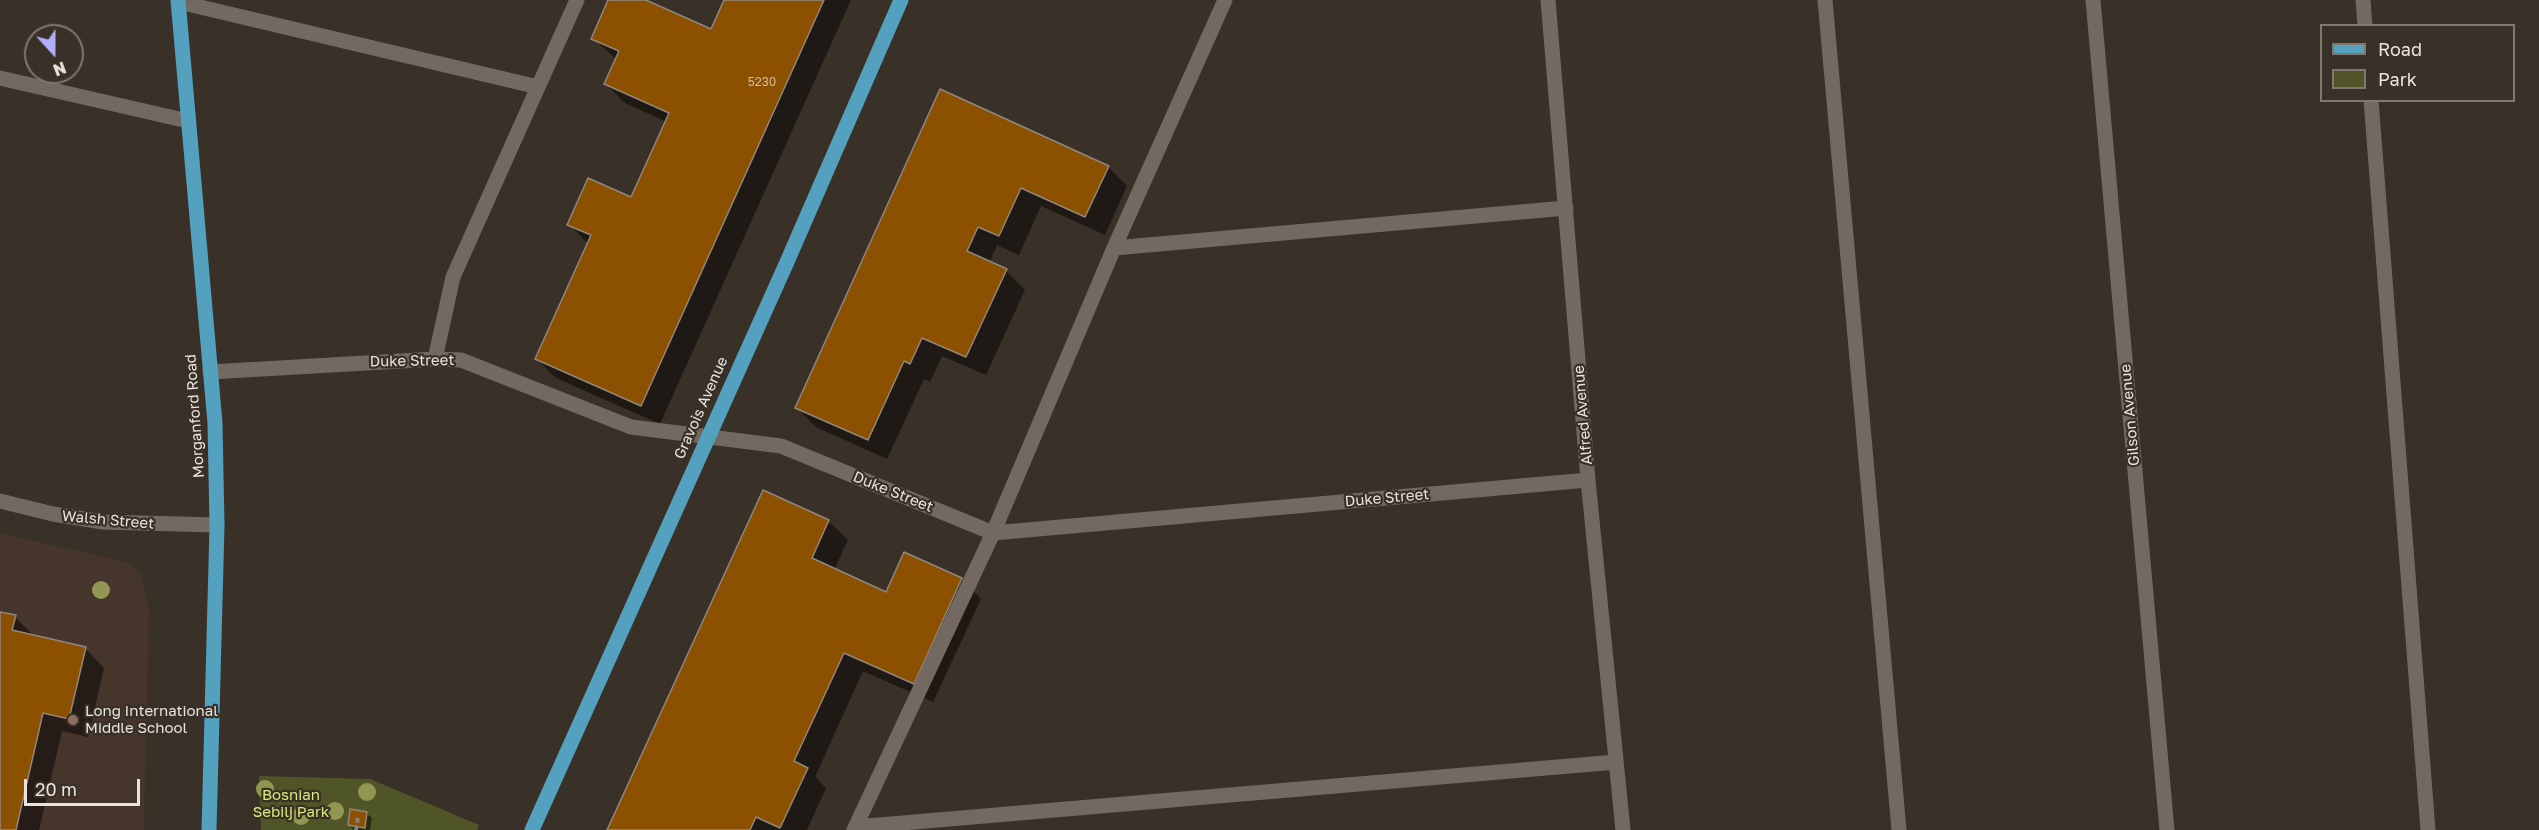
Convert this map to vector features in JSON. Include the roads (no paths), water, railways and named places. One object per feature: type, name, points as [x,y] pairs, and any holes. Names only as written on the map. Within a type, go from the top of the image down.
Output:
[{"type":"main road","name":"Gravois Avenue","points":[[532,830],[901,0]]},
{"type":"main road","name":"Morganford Road","points":[[178,1],[215,423],[217,525],[209,830]]},
{"type":"street","points":[[435,358],[453,277],[577,0]]},
{"type":"street","points":[[855,828],[993,533],[1114,248],[1225,0]]},
{"type":"street","name":"Alfred Avenue","points":[[1548,0],[1588,480],[1623,830]]},
{"type":"street","points":[[1824,0],[1899,830]]},
{"type":"street","name":"Gilson Avenue","points":[[2093,0],[2167,830]]},
{"type":"street","points":[[2363,0],[2365,24]]},
{"type":"street","points":[[178,1],[538,87]]},
{"type":"street","points":[[0,78],[189,121]]},
{"type":"street","points":[[2371,102],[2428,830]]},
{"type":"street","points":[[1114,248],[1566,208]]},
{"type":"street","name":"Duke Street","points":[[210,372],[435,358],[461,360],[631,427],[781,446],[993,533],[1588,480]]},
{"type":"street","name":"Walsh Street","points":[[0,501],[53,514],[103,522],[217,525]]},
{"type":"street","points":[[855,828],[1616,762]]},
{"type":"place","name":"Long International Middle School","points":[[73,720]]},
{"type":"park label","name":"Bosnian Sebilj Park","points":[[291,804]]}]
